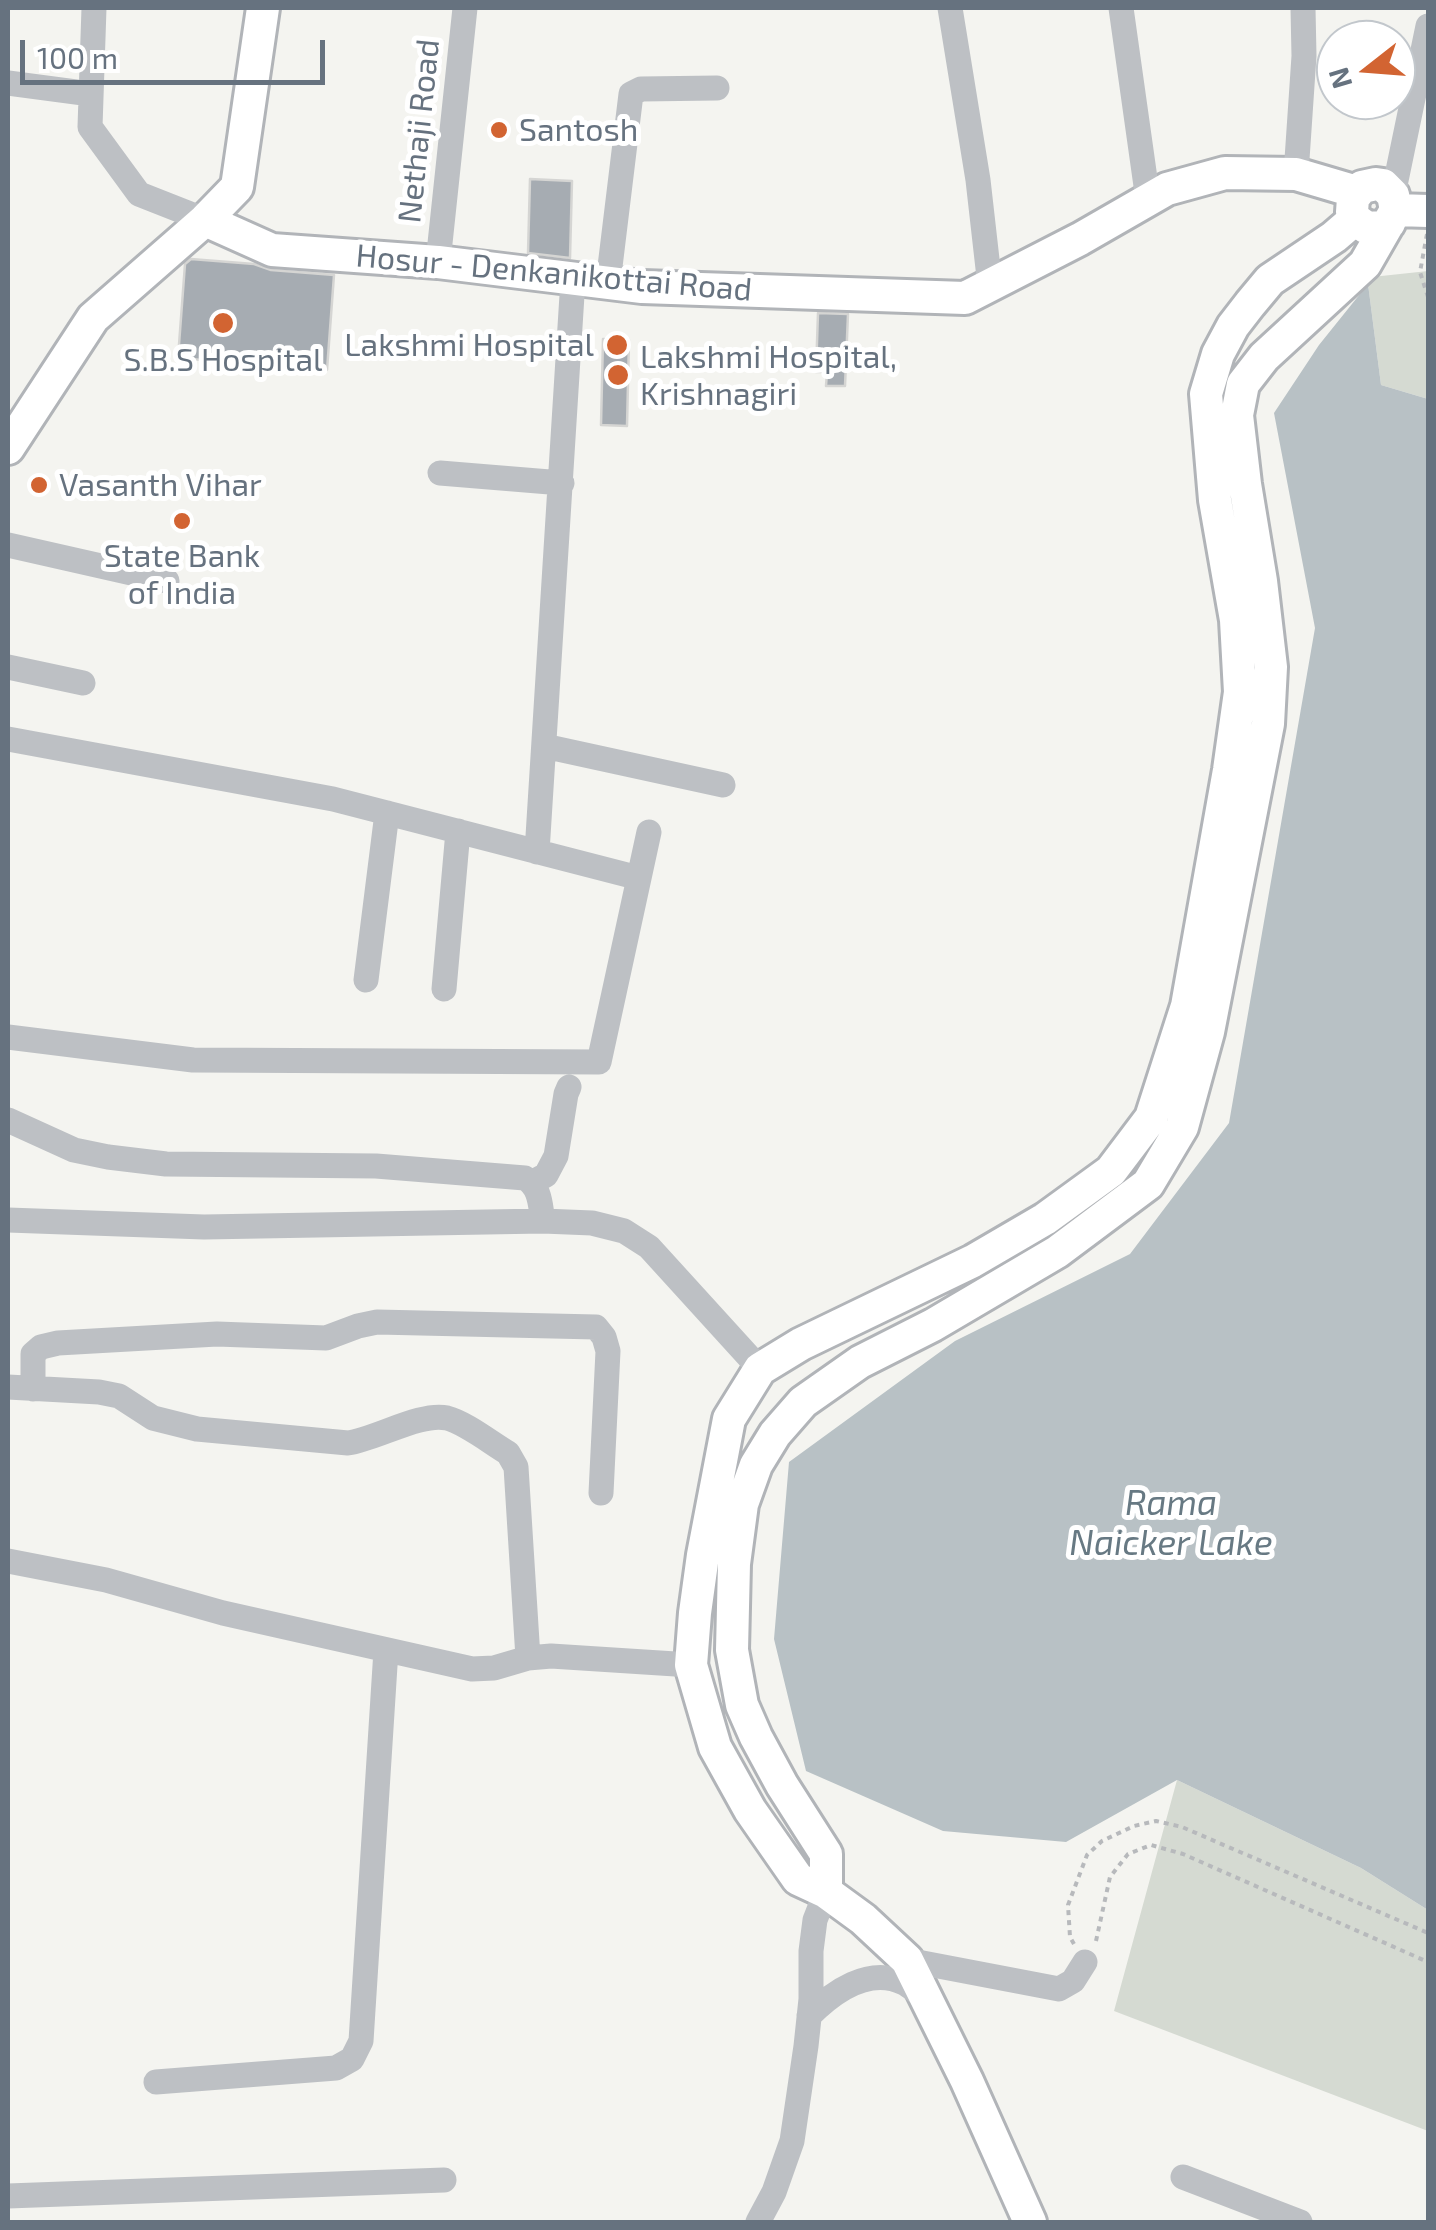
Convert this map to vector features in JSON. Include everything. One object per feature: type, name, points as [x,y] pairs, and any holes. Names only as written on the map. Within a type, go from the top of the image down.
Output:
[{"type":"main road","points":[[8,448],[94,318],[237,187],[262,8]]},
{"type":"main road","name":"Hosur - Denkanikottai Road","points":[[205,220],[272,250],[438,262],[642,287],[964,298],[1167,190],[1225,173],[1296,174],[1349,216],[1362,187],[1376,184],[1389,190],[1402,210]]},
{"type":"main road","points":[[826,1892],[826,1854],[782,1784],[742,1705],[732,1650],[734,1564],[742,1504],[756,1465],[775,1434],[803,1402],[860,1362],[934,1325],[1086,1231],[1148,1184],[1182,1127],[1208,1032],[1268,724],[1271,667],[1237,415],[1243,384],[1264,357],[1365,264],[1402,210]]},
{"type":"main road","points":[[1030,2222],[906,1960],[863,1918],[826,1892],[798,1879],[750,1810],[715,1746],[691,1665],[703,1555],[728,1419],[760,1369],[800,1344],[973,1261],[1045,1219],[1111,1172],[1150,1118],[1187,1006],[1240,692],[1236,620],[1214,500],[1206,394],[1218,354],[1233,326],[1270,280],[1349,216]]},
{"type":"street","points":[[94,8],[90,127],[139,194],[205,220]]},
{"type":"street","name":"Nethaji Road","points":[[438,262],[465,8]]},
{"type":"street","points":[[950,8],[978,180],[990,286]]},
{"type":"street","points":[[1120,8],[1148,200]]},
{"type":"street","points":[[1296,174],[1304,56],[1303,8]]},
{"type":"street","points":[[1402,210],[1428,26]]},
{"type":"street","points":[[8,83],[91,94]]},
{"type":"street","points":[[608,283],[631,94],[641,89],[718,88]]},
{"type":"street","points":[[537,852],[573,279]]},
{"type":"street","points":[[440,472],[562,482]]},
{"type":"street","points":[[8,545],[168,581]]},
{"type":"street","points":[[8,667],[83,683]]},
{"type":"street","points":[[8,738],[289,790],[639,878]]},
{"type":"street","points":[[544,746],[723,786]]},
{"type":"street","points":[[366,980],[388,813]]},
{"type":"street","points":[[444,988],[458,831]]},
{"type":"street","points":[[8,1037],[193,1060],[599,1062],[649,832]]},
{"type":"street","points":[[532,1182],[546,1174],[556,1156],[569,1088]]},
{"type":"street","points":[[8,1120],[74,1150],[108,1158],[166,1164],[376,1166],[526,1178],[538,1192],[543,1221]]},
{"type":"street","points":[[8,1220],[204,1227],[592,1223],[624,1231],[649,1247],[760,1369]]},
{"type":"street","points":[[540,1657],[514,1460],[450,1419],[426,1419],[348,1442],[197,1429],[153,1418],[119,1396],[20,1388],[33,1354],[41,1347],[58,1343],[217,1334],[326,1338],[377,1322],[596,1327],[608,1350],[601,1493]]},
{"type":"street","points":[[8,1561],[106,1580],[223,1613],[472,1669],[540,1657],[691,1665]]},
{"type":"street","points":[[156,2082],[336,2068],[352,2059],[361,2040],[386,1650]]},
{"type":"street","points":[[758,2222],[774,2192],[792,2141],[809,2016],[811,1951],[826,1892]]},
{"type":"street","points":[[906,1960],[1060,1989],[1072,1981],[1085,1962]]},
{"type":"street","points":[[809,2016],[841,1990],[878,1978],[902,1982],[925,1997]]},
{"type":"street","points":[[1183,2177],[1300,2222]]},
{"type":"street","points":[[8,2196],[444,2180]]},
{"type":"path","points":[[1428,228],[1420,272],[1428,298]]},
{"type":"path","points":[[1085,1962],[1070,1937],[1068,1905],[1088,1855],[1102,1841],[1156,1821],[1182,1827],[1428,1933]]},
{"type":"path","points":[[1085,1962],[1096,1942],[1110,1876],[1128,1854],[1150,1846],[1184,1854],[1428,1962]]},
{"type":"shaded area","points":[[1428,271],[1428,399],[1381,385],[1368,284],[1372,277]]},
{"type":"shaded area","points":[[1177,1780],[1361,1868],[1428,1910],[1428,2131],[1114,2011]]},
{"type":"water","name":"Rama Naicker Lake","points":[[1368,284],[1381,385],[1428,399],[1428,1910],[1361,1868],[1177,1780],[1066,1842],[943,1831],[806,1771],[774,1639],[789,1462],[955,1341],[1130,1254],[1229,1123],[1315,628],[1274,413],[1319,345]]},
{"type":"building","points":[[530,179],[572,181],[570,258],[528,253]]},
{"type":"building","points":[[191,259],[334,275],[327,370],[178,358],[185,264]]},
{"type":"building","points":[[818,313],[848,314],[845,386],[826,386],[827,372],[816,372]]},
{"type":"building","points":[[603,339],[629,340],[627,426],[601,425]]},
{"type":"place","name":"Santosh","points":[[499,130]]},
{"type":"place","name":"S.B.S Hospital","points":[[223,323]]},
{"type":"place","name":"Lakshmi Hospital","points":[[617,345]]},
{"type":"place","name":"Lakshmi Hospital, Krishnagiri","points":[[618,375]]},
{"type":"place","name":"Vasanth Vihar","points":[[39,485]]},
{"type":"place","name":"State Bank of India","points":[[182,521]]}]
